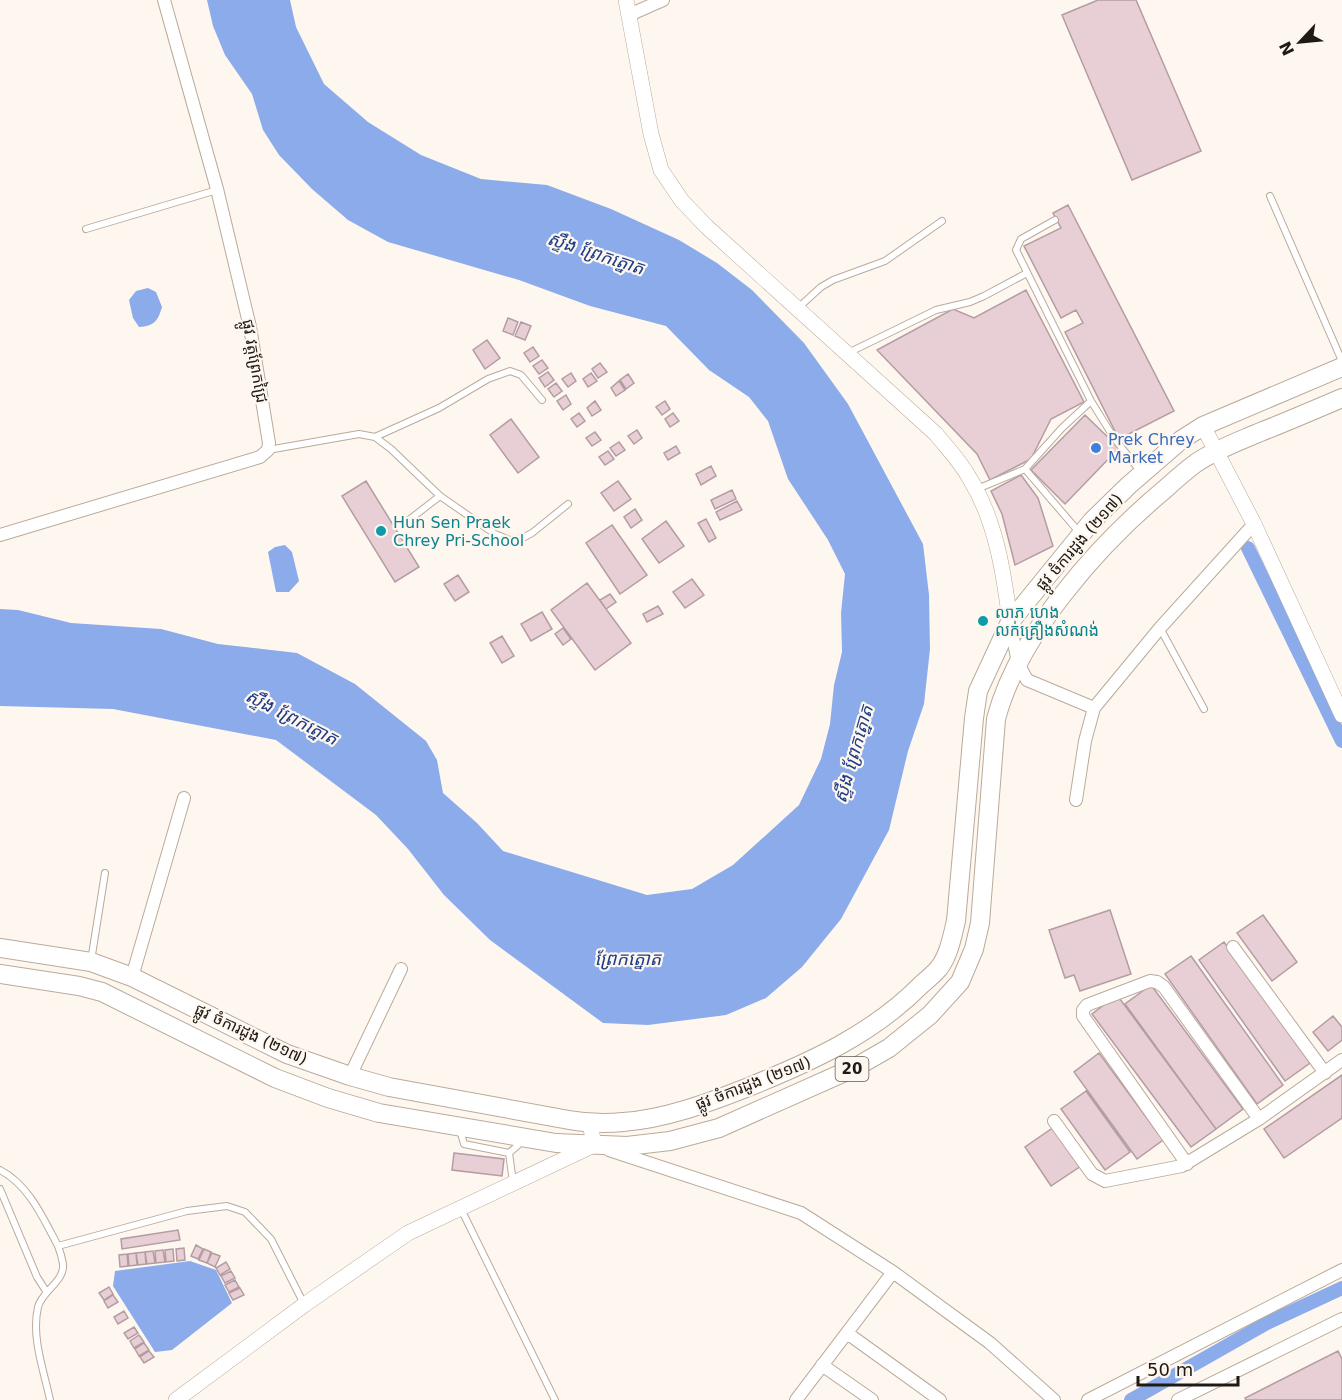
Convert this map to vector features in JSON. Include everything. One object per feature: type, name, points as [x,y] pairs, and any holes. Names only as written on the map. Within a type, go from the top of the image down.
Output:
[{"type":"main road","name":"ផ្លូវ ចំការដូង (២១៧)","points":[[0,948],[91,962],[132,977],[286,1054],[350,1076],[389,1087],[590,1123],[625,1122],[712,1102],[796,1068],[877,1024],[939,968],[950,945],[956,921],[978,691],[1010,622],[1092,521],[1181,440],[1203,426],[1342,367]]},
{"type":"main road","name":"ផ្លូវ ចំការដូង (២១៧)","points":[[0,974],[80,986],[102,992],[274,1077],[328,1098],[380,1113],[556,1143],[594,1145],[627,1146],[670,1141],[719,1128],[856,1067],[889,1048],[930,1016],[960,981],[974,949],[980,923],[996,719],[1002,696],[1018,663],[1058,600],[1109,540],[1195,464],[1217,451],[1342,398]]},
{"type":"main road","points":[[796,1068],[805,1090]]},
{"type":"street","name":"ផ្លូវ វត្តព្រែកជ្រៃ","points":[[164,0],[217,189],[250,327],[269,443],[268,450]]},
{"type":"street","points":[[663,0],[628,7],[651,134],[661,170],[682,201],[707,227],[936,434],[957,459],[976,490],[992,530],[1002,568],[1018,663],[1027,680],[1094,708]]},
{"type":"street","points":[[1203,426],[1254,524],[1342,714]]},
{"type":"street","points":[[0,535],[260,457],[268,450]]},
{"type":"street","points":[[1076,800],[1085,741],[1094,708],[1160,628],[1254,524]]},
{"type":"street","points":[[132,977],[184,798]]},
{"type":"street","points":[[1233,947],[1325,1073]]},
{"type":"street","points":[[350,1076],[401,969]]},
{"type":"street","points":[[1187,1164],[1083,1016],[1083,1010],[1087,1005],[1149,981],[1157,982],[1164,987],[1259,1119]]},
{"type":"street","points":[[1054,1121],[1092,1174],[1105,1181],[1182,1166],[1259,1119],[1342,1060]]},
{"type":"street","points":[[590,1123],[594,1145]]},
{"type":"street","points":[[176,1400],[304,1305],[408,1233],[594,1145],[801,1213],[893,1272],[990,1343],[1054,1400]]},
{"type":"street","points":[[1088,1400],[1342,1270]]},
{"type":"street","points":[[795,1400],[893,1272]]},
{"type":"street","points":[[1178,1400],[1342,1319]]},
{"type":"street","points":[[847,1333],[940,1400]]},
{"type":"street","points":[[822,1365],[872,1400]]},
{"type":"lane","points":[[86,229],[217,189]]},
{"type":"lane","points":[[1270,196],[1342,361]]},
{"type":"lane","points":[[1055,220],[1029,234],[1018,244],[1016,250],[1091,401],[1114,438],[1142,474]]},
{"type":"lane","points":[[798,309],[821,287],[833,280],[885,261],[942,221]]},
{"type":"lane","points":[[848,353],[936,310],[977,299],[1027,273]]},
{"type":"lane","points":[[268,450],[359,434],[375,436],[439,408],[488,379],[510,371],[520,375],[542,400]]},
{"type":"lane","points":[[976,490],[1024,469],[1091,401]]},
{"type":"lane","points":[[375,436],[440,496],[495,534],[515,542],[532,533],[568,504]]},
{"type":"lane","points":[[1024,469],[1081,535]]},
{"type":"lane","points":[[405,523],[440,496]]},
{"type":"lane","points":[[1160,628],[1204,709]]},
{"type":"lane","points":[[91,962],[105,873]]},
{"type":"lane","points":[[458,1126],[464,1144],[509,1152],[526,1138]]},
{"type":"lane","points":[[509,1152],[513,1183]]},
{"type":"lane","points":[[0,1170],[21,1185],[38,1208],[58,1246],[63,1265],[61,1275],[46,1292],[38,1306],[36,1331],[50,1400]]},
{"type":"lane","points":[[0,1189],[37,1277],[46,1292]]},
{"type":"lane","points":[[58,1246],[187,1211],[227,1206],[245,1212],[271,1239],[304,1305]]},
{"type":"lane","points":[[460,1209],[555,1400]]},
{"type":"water","name":"ព្រែកត្នោត","points":[[207,0],[290,0],[296,27],[324,84],[368,122],[421,155],[481,179],[547,185],[611,209],[679,240],[717,263],[752,290],[804,343],[848,404],[923,544],[929,595],[930,649],[924,704],[908,751],[889,830],[841,919],[802,967],[766,998],[726,1015],[648,1025],[603,1023],[490,940],[444,895],[408,849],[376,815],[276,740],[113,709],[0,706],[0,609],[18,610],[71,623],[161,629],[218,644],[297,653],[355,684],[426,741],[437,760],[443,793],[477,823],[503,851],[647,895],[692,889],[733,865],[799,805],[821,759],[830,724],[834,685],[842,652],[841,613],[845,574],[828,540],[788,479],[768,421],[749,397],[709,370],[666,326],[590,306],[519,280],[388,242],[348,220],[312,189],[279,155],[263,130],[252,94],[225,55],[213,26]]},
{"type":"water","points":[[148,288],[156,292],[162,307],[155,322],[139,327],[133,318],[129,300],[136,291]]},
{"type":"water","points":[[285,545],[292,552],[299,581],[289,592],[276,592],[268,552],[275,547]]},
{"type":"water","points":[[190,1261],[216,1270],[232,1303],[172,1350],[155,1352],[113,1286],[115,1271]]},
{"type":"building","points":[[1098,0],[1136,0],[1201,151],[1132,180],[1062,15]]},
{"type":"building","points":[[1068,205],[1174,411],[1119,439],[1065,332],[1083,323],[1076,310],[1061,318],[1024,246],[1061,228],[1053,213]]},
{"type":"building","points":[[1026,290],[1084,402],[1051,419],[1031,459],[990,480],[977,454],[877,350],[953,309],[974,318]]},
{"type":"building","points":[[508,318],[518,322],[513,335],[503,331]]},
{"type":"building","points":[[521,322],[531,326],[525,340],[515,336]]},
{"type":"building","points":[[487,340],[500,358],[485,369],[473,350]]},
{"type":"building","points":[[533,347],[539,356],[530,362],[524,353]]},
{"type":"building","points":[[542,360],[548,368],[539,374],[533,366]]},
{"type":"building","points":[[600,363],[607,372],[598,378],[592,369]]},
{"type":"building","points":[[548,372],[554,380],[545,387],[539,378]]},
{"type":"building","points":[[571,373],[576,381],[568,387],[562,379]]},
{"type":"building","points":[[591,373],[597,381],[588,387],[583,379]]},
{"type":"building","points":[[628,374],[634,383],[626,389],[620,380]]},
{"type":"building","points":[[619,381],[625,390],[616,396],[611,388]]},
{"type":"building","points":[[556,383],[562,391],[554,397],[548,389]]},
{"type":"building","points":[[566,395],[571,404],[563,410],[557,401]]},
{"type":"building","points":[[595,401],[601,410],[592,416],[587,408]]},
{"type":"building","points":[[665,401],[670,409],[662,415],[656,407]]},
{"type":"building","points":[[579,413],[585,421],[577,427],[571,419]]},
{"type":"building","points":[[673,413],[679,421],[670,427],[665,419]]},
{"type":"building","points":[[1085,415],[1119,448],[1065,504],[1031,470]]},
{"type":"building","points":[[511,419],[539,457],[518,473],[490,435]]},
{"type":"building","points":[[637,430],[642,438],[634,444],[628,436]]},
{"type":"building","points":[[595,432],[601,440],[592,446],[586,438]]},
{"type":"building","points":[[619,442],[625,450],[616,456],[610,448]]},
{"type":"building","points":[[676,446],[680,453],[668,460],[664,453]]},
{"type":"building","points":[[608,451],[614,459],[605,465],[599,457]]},
{"type":"building","points":[[711,466],[716,476],[701,485],[696,474]]},
{"type":"building","points":[[1021,475],[1038,498],[1053,546],[1015,565],[1002,514],[991,491]]},
{"type":"building","name":"Hun Sen Praek Chrey Pri-School","points":[[366,481],[419,567],[395,582],[342,496]]},
{"type":"building","points":[[618,481],[631,499],[614,511],[601,493]]},
{"type":"building","points":[[732,490],[736,499],[715,509],[711,500]]},
{"type":"building","points":[[737,501],[742,510],[720,520],[716,512]]},
{"type":"building","points":[[635,509],[642,520],[631,528],[624,517]]},
{"type":"building","points":[[706,519],[716,538],[709,542],[698,523]]},
{"type":"building","points":[[666,521],[684,546],[659,563],[642,539]]},
{"type":"building","points":[[612,525],[647,575],[620,594],[586,543]]},
{"type":"building","points":[[458,575],[469,592],[455,601],[444,584]]},
{"type":"building","points":[[692,579],[704,595],[685,608],[673,592]]},
{"type":"building","points":[[587,583],[631,643],[595,670],[551,610]]},
{"type":"building","points":[[610,594],[616,602],[606,609],[600,600]]},
{"type":"building","points":[[658,606],[663,614],[647,622],[643,614]]},
{"type":"building","points":[[542,612],[552,629],[531,641],[521,624]]},
{"type":"building","points":[[563,628],[571,639],[563,645],[555,634]]},
{"type":"building","points":[[502,636],[514,656],[502,663],[490,643]]},
{"type":"building","points":[[1110,910],[1131,974],[1080,991],[1074,975],[1065,978],[1049,930]]},
{"type":"building","points":[[1263,915],[1297,962],[1272,981],[1237,933]]},
{"type":"building","points":[[1224,942],[1310,1063],[1285,1081],[1199,960]]},
{"type":"building","points":[[1191,956],[1283,1085],[1257,1104],[1165,974]]},
{"type":"building","points":[[1151,985],[1243,1109],[1216,1129],[1125,1004]]},
{"type":"building","points":[[1117,995],[1216,1129],[1191,1147],[1092,1014]]},
{"type":"building","points":[[1333,1016],[1342,1027],[1342,1040],[1328,1051],[1313,1032]]},
{"type":"building","points":[[1099,1053],[1163,1140],[1137,1159],[1074,1072]]},
{"type":"building","points":[[1342,1075],[1342,1118],[1284,1158],[1264,1129]]},
{"type":"building","points":[[1086,1091],[1130,1152],[1105,1170],[1061,1109]]},
{"type":"building","points":[[1054,1127],[1081,1166],[1051,1186],[1025,1147]]},
{"type":"building","points":[[454,1153],[504,1159],[502,1176],[452,1170]]},
{"type":"building","points":[[178,1230],[180,1240],[122,1249],[121,1239]]},
{"type":"building","points":[[196,1245],[203,1249],[198,1259],[191,1256]]},
{"type":"building","points":[[184,1248],[185,1260],[177,1261],[176,1249]]},
{"type":"building","points":[[173,1249],[174,1261],[166,1262],[165,1250]]},
{"type":"building","points":[[204,1249],[211,1252],[207,1263],[199,1260]]},
{"type":"building","points":[[163,1250],[165,1262],[156,1263],[155,1251]]},
{"type":"building","points":[[153,1251],[155,1263],[147,1264],[145,1252]]},
{"type":"building","points":[[145,1252],[146,1264],[138,1265],[136,1253]]},
{"type":"building","points":[[136,1253],[137,1265],[129,1266],[128,1254]]},
{"type":"building","points":[[212,1253],[220,1256],[215,1267],[207,1263]]},
{"type":"building","points":[[127,1254],[128,1266],[120,1267],[119,1255]]},
{"type":"building","points":[[226,1262],[230,1269],[220,1275],[216,1268]]},
{"type":"building","points":[[231,1271],[235,1278],[225,1283],[221,1276]]},
{"type":"building","points":[[235,1280],[239,1287],[229,1292],[225,1285]]},
{"type":"building","points":[[109,1287],[113,1294],[104,1300],[99,1293]]},
{"type":"building","points":[[240,1288],[244,1295],[233,1300],[229,1293]]},
{"type":"building","points":[[113,1295],[118,1302],[108,1308],[104,1301]]},
{"type":"building","points":[[124,1311],[128,1318],[118,1324],[114,1317]]},
{"type":"building","points":[[134,1327],[138,1333],[128,1339],[124,1333]]},
{"type":"building","points":[[139,1335],[144,1342],[134,1348],[130,1341]]},
{"type":"building","points":[[144,1343],[149,1350],[139,1356],[135,1349]]},
{"type":"building","points":[[149,1351],[154,1357],[144,1363],[140,1357]]},
{"type":"building","points":[[1338,1351],[1342,1359],[1342,1400],[1246,1400],[1245,1398]]},
{"type":"waterway","points":[[1248,548],[1342,741]]},
{"type":"waterway","points":[[1131,1400],[1267,1323],[1342,1288]]},
{"type":"place","name":"Prek Chrey Market","points":[[1096,448]]},
{"type":"place","name":"Hun Sen Praek Chrey Pri-School","points":[[381,531]]},
{"type":"place","name":"លាភ ហេង លក់គ្រឿងសំណង់","points":[[983,621]]},
{"type":"water label","name":"ស្ទឹង ព្រែកត្នោត","points":[[596,253]]},
{"type":"water label","name":"ស្ទឹង ព្រែកត្នោត","points":[[292,717]]},
{"type":"water label","name":"ស្ទឹង ព្រែកត្នោត","points":[[853,754]]}]
